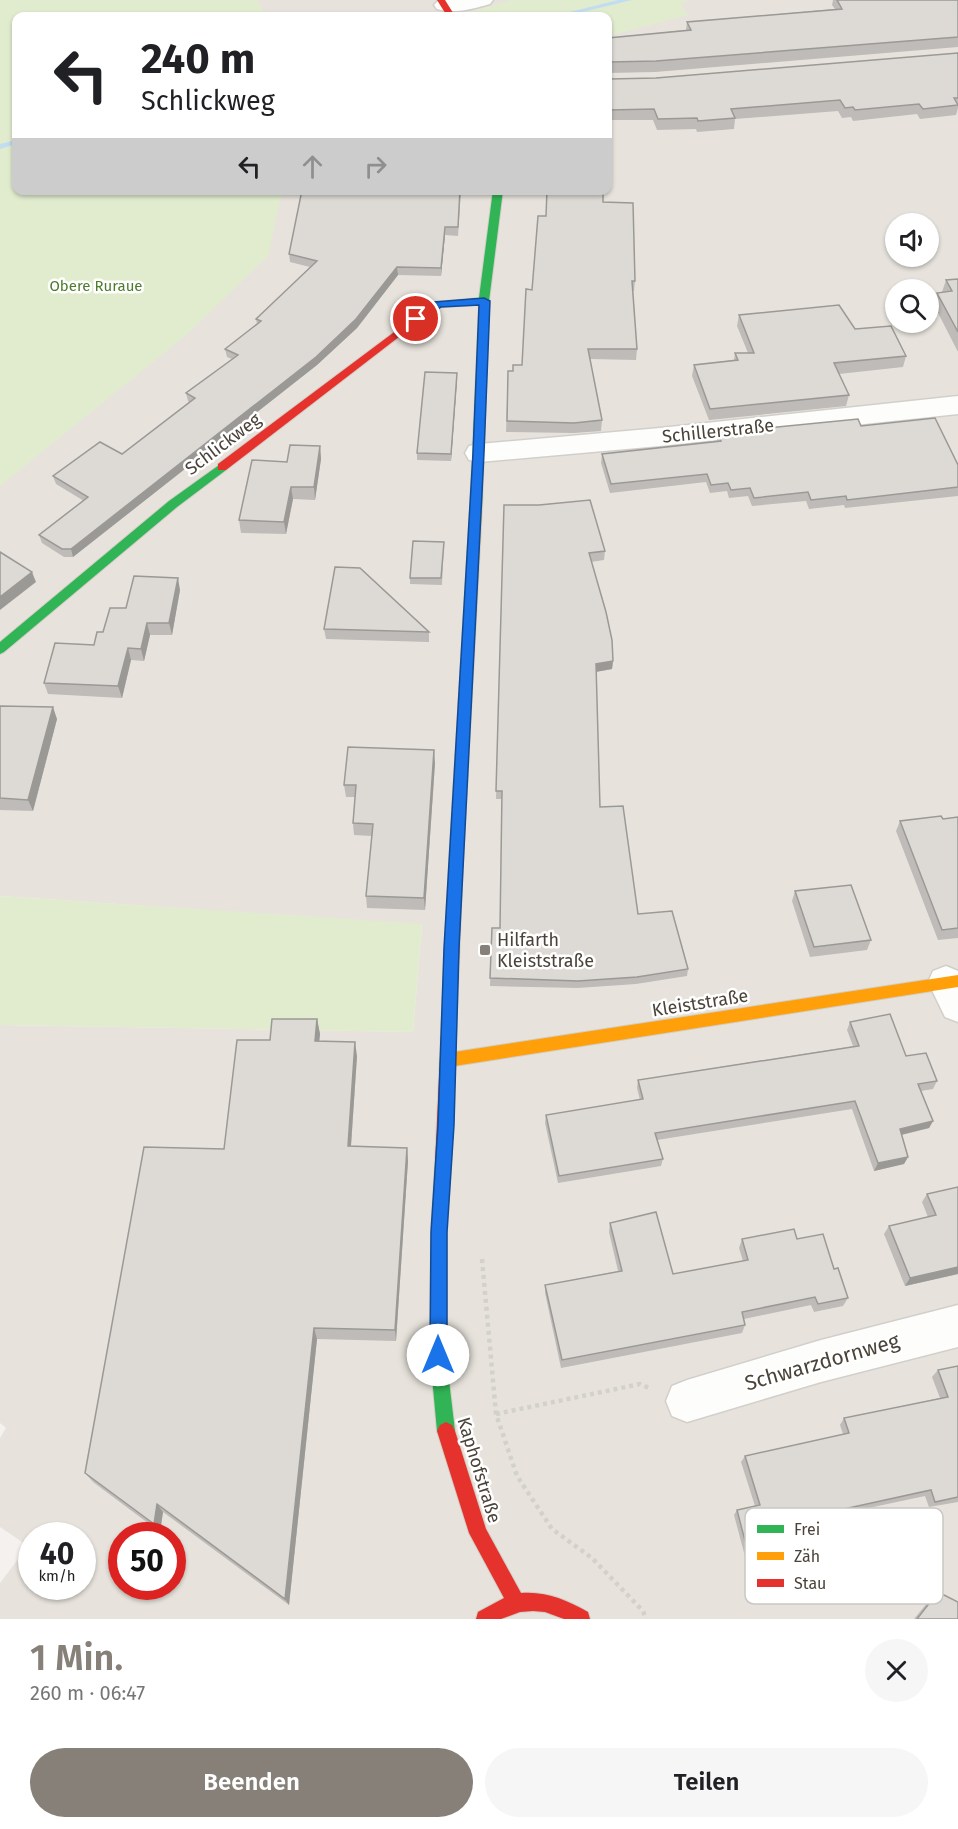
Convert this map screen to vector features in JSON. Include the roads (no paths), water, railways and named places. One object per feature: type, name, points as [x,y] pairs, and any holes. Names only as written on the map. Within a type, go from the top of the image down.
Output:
[{"type":"main road","name":"Kaphofstraße","points":[[497,195],[484,301],[479,453],[451,948],[439,1243],[438,1355],[445,1427],[478,1533],[516,1602]]},
{"type":"main road","name":"Schlickweg","points":[[0,649],[173,504],[416,319],[438,304],[484,301]]},
{"type":"main road","name":"Kleiststraße","points":[[448,1060],[954,990]]},
{"type":"main road","points":[[485,1619],[491,1613],[516,1602],[544,1600],[572,1611],[581,1619]]},
{"type":"street","points":[[446,7],[483,0]]},
{"type":"street","name":"Schillerstraße","points":[[479,453],[649,438],[958,405]]},
{"type":"street","name":"Schwarzdornweg","points":[[687,1401],[821,1361],[958,1326]]},
{"type":"waterway","points":[[576,12],[628,0]]},
{"type":"waterway","points":[[0,147],[12,143]]},
{"type":"place","name":"Hilfarth Kleiststraße","points":[[485,950]]},
{"type":"park label","name":"Obere Ruraue","points":[[96,286]]}]
